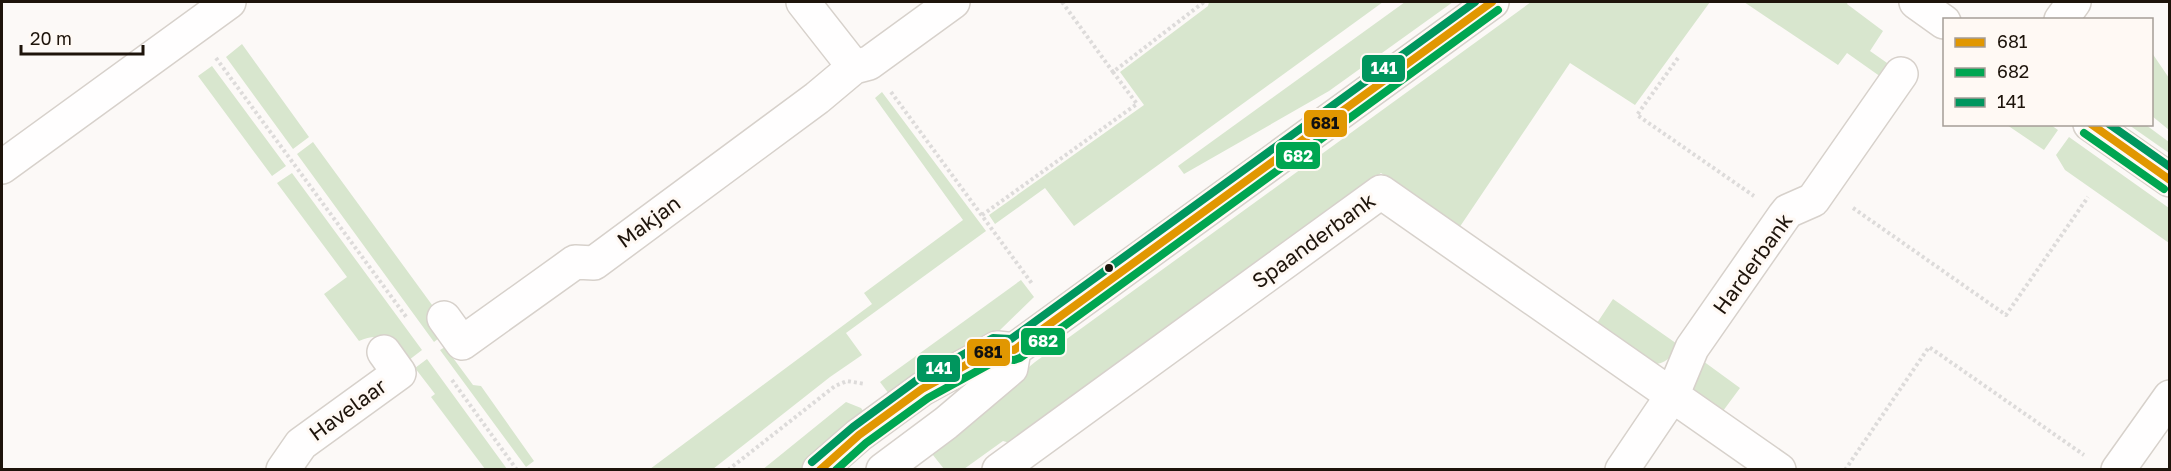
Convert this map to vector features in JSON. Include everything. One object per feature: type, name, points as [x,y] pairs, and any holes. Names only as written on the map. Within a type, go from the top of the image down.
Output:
[{"type":"street","points":[[2,167],[229,2]]},
{"type":"street","points":[[803,2],[854,67]]},
{"type":"street","name":"Makjan","points":[[444,318],[462,343],[575,262],[594,263],[817,98],[854,67],[869,63],[953,2]]},
{"type":"street","points":[[819,470],[859,435],[922,389],[997,348],[1014,350],[1492,2]]},
{"type":"street","points":[[1916,2],[1943,21]]},
{"type":"street","points":[[2062,18],[2074,2]]},
{"type":"street","name":"Harderbank","points":[[1622,470],[1672,396],[1692,348],[1784,216],[1788,211],[1813,200],[1901,74]]},
{"type":"street","points":[[2093,126],[2169,180]]},
{"type":"street","name":"Spaanderbank","points":[[999,470],[1382,192],[1779,470]]},
{"type":"street","points":[[883,470],[946,423],[1011,368],[1014,350]]},
{"type":"street","name":"Havelaar","points":[[283,470],[301,444],[399,373],[384,352]]},
{"type":"street","points":[[2119,469],[2169,397]]},
{"type":"path","points":[[982,215],[1137,104],[1062,2]]},
{"type":"path","points":[[1113,72],[1204,2]]},
{"type":"path","points":[[210,49],[408,320]]},
{"type":"path","points":[[1678,58],[1637,115],[1784,216]]},
{"type":"path","points":[[887,87],[1033,285]]},
{"type":"path","points":[[1823,187],[2006,315],[2088,197]]},
{"type":"path","points":[[1845,470],[1929,347],[2087,456]]},
{"type":"path","points":[[447,374],[517,470]]},
{"type":"path","points":[[728,470],[835,386],[847,381],[871,387]]},
{"type":"green space","points":[[1209,2],[1383,2],[1074,226],[1045,188],[995,224],[989,215],[1144,105],[1120,72],[1208,6]]},
{"type":"green space","points":[[1405,2],[1453,2],[1329,91],[1184,174],[1178,166]]},
{"type":"green space","points":[[1531,2],[1710,2],[1635,105],[1570,63],[1459,228],[1381,173],[1010,443],[1003,441],[964,469],[944,469],[929,450],[1035,362]]},
{"type":"green space","points":[[1744,2],[1848,2],[1847,4],[1883,31],[1870,51],[1890,65],[1881,77],[1847,53],[1838,65]]},
{"type":"green space","points":[[242,44],[309,137],[293,149],[226,57]]},
{"type":"green space","points":[[2153,54],[2169,78],[2169,130],[2153,117]]},
{"type":"green space","points":[[212,66],[286,166],[272,176],[198,76]]},
{"type":"green space","points":[[882,92],[986,231],[846,333],[862,355],[830,377],[713,469],[650,469],[872,304],[864,293],[963,220],[875,98]]},
{"type":"green space","points":[[2008,126],[2052,126],[2058,130],[2044,150]]},
{"type":"green space","points":[[2130,126],[2147,126],[2169,142],[2169,153]]},
{"type":"green space","points":[[2069,137],[2169,208],[2169,243],[2065,170],[2056,155]]},
{"type":"green space","points":[[313,142],[435,309],[439,338],[434,342],[297,154]]},
{"type":"green space","points":[[292,173],[422,350],[409,360],[387,340],[375,337],[359,341],[324,294],[347,277],[277,183]]},
{"type":"green space","points":[[1021,280],[1034,297],[999,331],[892,398],[880,382]]},
{"type":"green space","points":[[1613,299],[1680,346],[1661,363],[1657,364],[1644,358],[1597,323]]},
{"type":"green space","points":[[445,347],[473,385],[481,386],[534,461],[526,467],[440,350]]},
{"type":"green space","points":[[427,359],[507,469],[485,469],[431,397],[435,394],[415,368]]},
{"type":"green space","points":[[1703,361],[1740,388],[1723,411],[1693,389],[1692,382]]},
{"type":"green space","points":[[846,402],[861,408],[867,416],[803,469],[762,470]]},
{"type":"transit line","name":"141","points":[[812,462],[853,427],[917,380],[993,338],[1011,339],[1475,2]]},
{"type":"transit line","name":"681","points":[[820,470],[859,435],[922,389],[997,348],[1014,350],[1492,2]]},
{"type":"transit line","name":"682","points":[[836,470],[866,443],[928,398],[999,359],[1020,358],[1498,10]]},
{"type":"transit line","name":"681","points":[[2094,126],[2170,180]]},
{"type":"transit line","name":"141","points":[[2112,126],[2170,167]]},
{"type":"transit line","name":"682","points":[[2084,133],[2164,189]]}]
